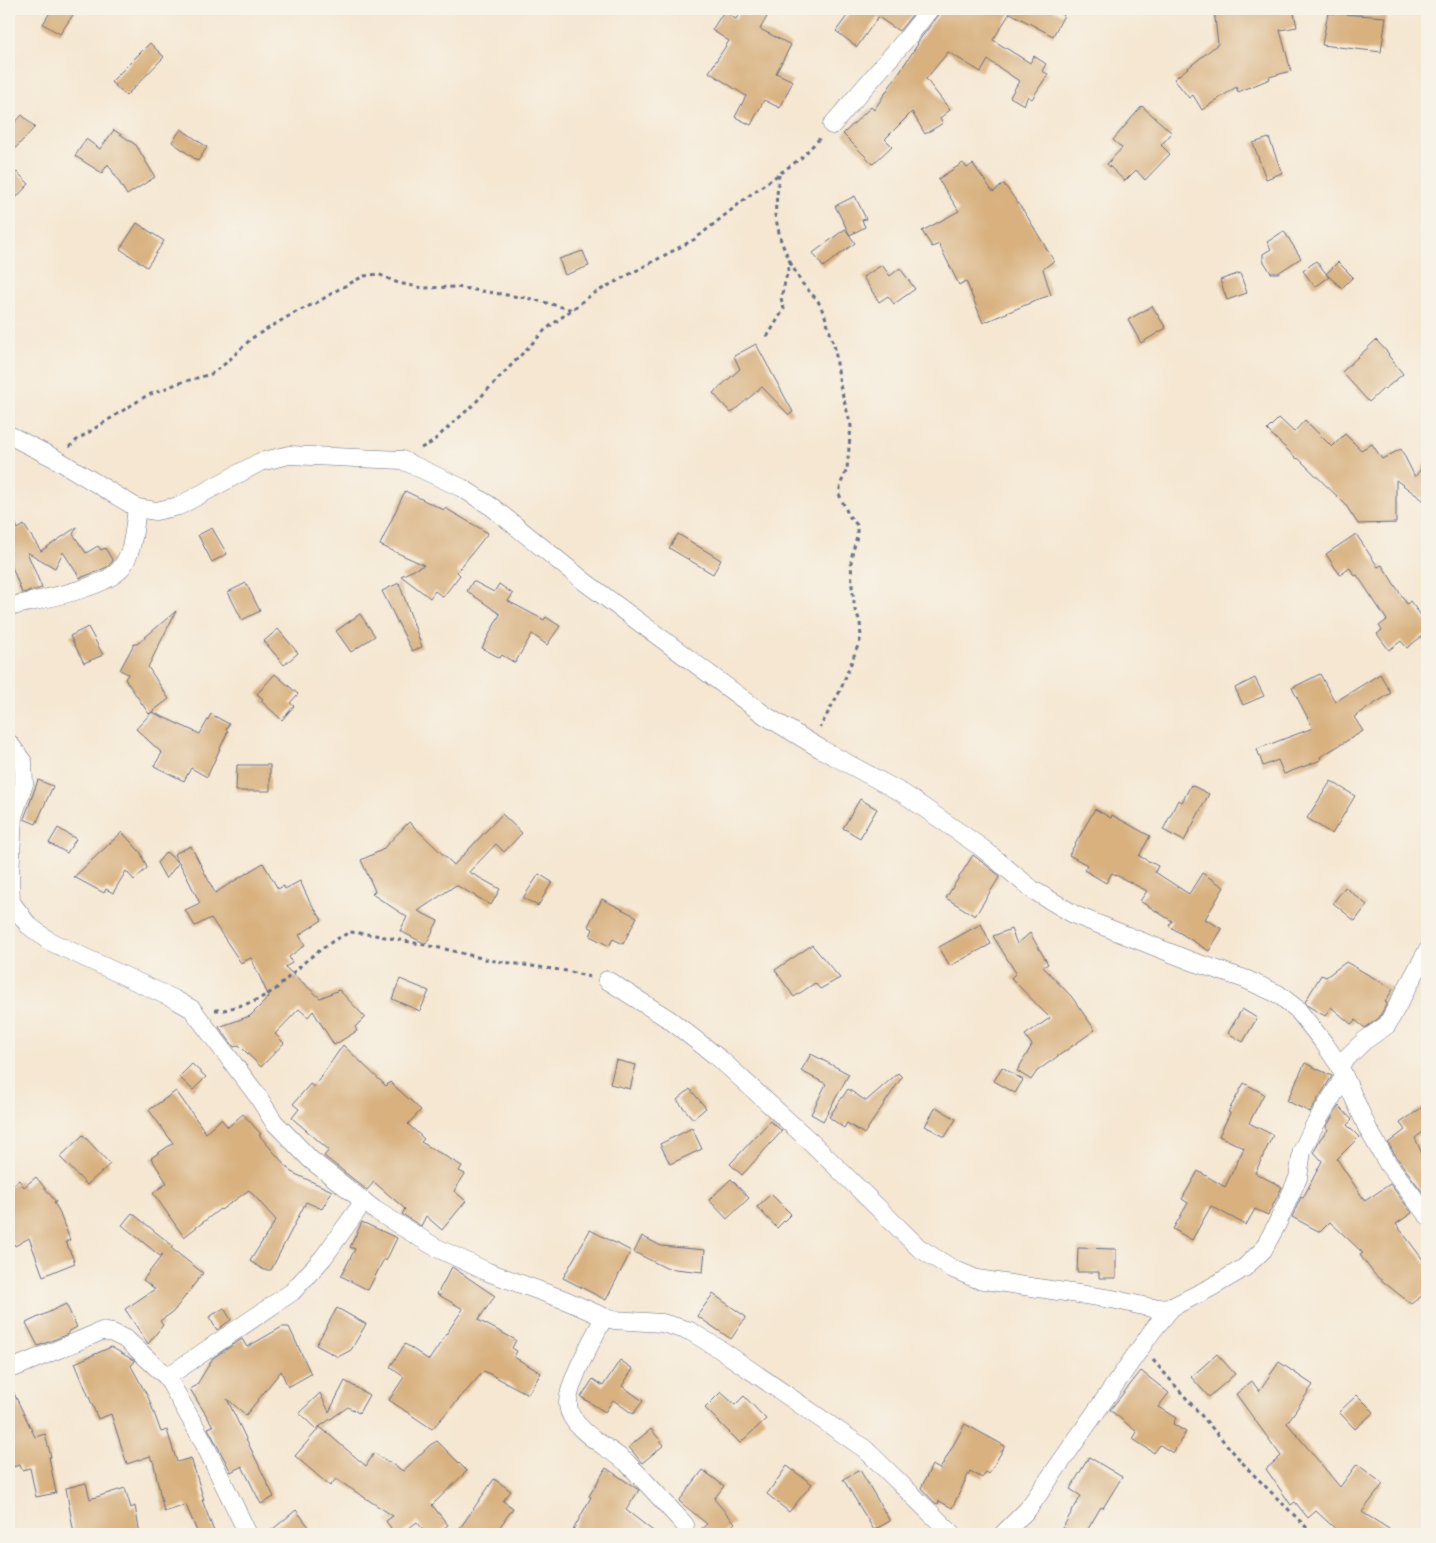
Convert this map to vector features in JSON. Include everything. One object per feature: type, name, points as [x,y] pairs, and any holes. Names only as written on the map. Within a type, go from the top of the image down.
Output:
[{"type":"street","points":[[832,125],[930,9]]},
{"type":"street","points":[[9,435],[56,459],[137,508],[156,511],[179,506],[260,462],[290,455],[402,460],[462,488],[492,507],[585,582],[766,716],[811,744],[904,794],[1009,868],[1033,890],[1075,915],[1245,979],[1278,994],[1297,1009],[1324,1043],[1341,1071],[1368,1129],[1388,1164],[1427,1215]]},
{"type":"street","points":[[9,607],[76,591],[108,579],[121,569],[131,550],[137,508]]},
{"type":"street","points":[[9,743],[22,762],[24,784],[13,816],[10,902],[28,925],[49,941],[192,1009],[257,1095],[274,1122],[311,1160],[375,1210],[434,1247],[488,1272],[565,1300],[604,1317],[614,1320],[662,1323],[690,1331],[721,1350],[865,1449],[952,1534]]},
{"type":"street","points":[[1002,1534],[1028,1509],[1153,1330],[1172,1308],[1244,1268],[1263,1250],[1278,1224],[1298,1178],[1302,1151],[1341,1071],[1364,1041],[1387,1025],[1425,962]]},
{"type":"street","points":[[607,980],[670,1020],[720,1059],[813,1144],[919,1248],[953,1269],[977,1279],[1112,1299],[1152,1308],[1172,1308]]},
{"type":"street","points":[[167,1377],[292,1292],[323,1258],[364,1201]]},
{"type":"street","points":[[604,1317],[569,1395],[568,1407],[572,1418],[588,1434],[625,1462],[685,1525]]},
{"type":"street","points":[[16,1367],[102,1331],[113,1333],[127,1340],[167,1377],[202,1439],[248,1534]]},
{"type":"path","points":[[402,460],[431,443],[473,404],[545,330],[591,295],[695,239],[801,158],[832,125]]},
{"type":"path","points":[[779,174],[775,215],[781,241],[801,282],[818,301],[825,316],[835,350],[840,385],[848,409],[851,426],[847,469],[840,483],[840,494],[850,516],[857,525],[857,536],[851,559],[852,586],[855,610],[860,621],[860,638],[840,691],[811,744]]},
{"type":"path","points":[[767,337],[784,309],[781,298],[790,262]]},
{"type":"path","points":[[56,459],[78,439],[146,396],[179,383],[211,374],[226,363],[252,338],[294,313],[364,276],[378,274],[398,283],[422,288],[456,287],[532,299],[572,310]]},
{"type":"path","points":[[192,1009],[224,1010],[252,1002],[275,990],[308,958],[350,932],[436,947],[489,960],[567,971],[607,980]]},
{"type":"path","points":[[1141,1347],[1247,1468],[1313,1534]]},
{"type":"building","points":[[52,9],[77,9],[60,34],[43,24]]},
{"type":"building","points":[[742,9],[757,9],[768,15],[760,29],[791,45],[776,73],[793,81],[780,108],[764,100],[751,125],[735,117],[746,96],[709,72],[729,41],[712,30],[724,11],[736,19]]},
{"type":"building","points":[[852,9],[917,9],[899,31],[878,17],[857,47],[836,31]]},
{"type":"building","points":[[940,9],[1051,9],[1064,15],[1053,36],[1010,13],[993,40],[1030,63],[1034,56],[1046,64],[1042,71],[1048,74],[1032,99],[1028,96],[1024,105],[1010,97],[1019,81],[988,60],[981,72],[948,52],[926,79],[950,110],[940,118],[943,123],[925,134],[912,112],[885,139],[892,146],[873,164],[843,134],[871,107],[874,110],[917,43],[938,16]]},
{"type":"building","points":[[1214,9],[1293,9],[1297,27],[1280,30],[1291,71],[1269,77],[1270,79],[1238,92],[1236,87],[1202,110],[1193,95],[1189,98],[1174,79],[1218,44]]},
{"type":"building","points":[[1328,13],[1386,17],[1381,52],[1322,45]]},
{"type":"building","points":[[150,43],[164,57],[126,96],[111,82]]},
{"type":"building","points":[[1142,106],[1172,133],[1161,145],[1170,154],[1145,180],[1136,170],[1125,181],[1107,164],[1122,148],[1113,140]]},
{"type":"building","points":[[22,115],[35,127],[9,155],[9,129]]},
{"type":"building","points":[[181,129],[207,147],[198,161],[172,142]]},
{"type":"building","points":[[114,130],[136,145],[155,177],[127,195],[108,164],[102,173],[75,156],[86,139],[100,149]]},
{"type":"building","points":[[1269,138],[1282,173],[1266,179],[1253,143]]},
{"type":"building","points":[[963,163],[967,168],[973,164],[993,192],[1004,184],[1025,213],[1054,261],[1043,269],[1051,295],[1030,302],[983,323],[966,281],[959,285],[939,244],[932,247],[922,231],[959,211],[938,179]]},
{"type":"building","points":[[17,172],[29,184],[9,205],[9,181]]},
{"type":"building","points":[[855,196],[866,219],[862,220],[865,227],[850,235],[835,206]]},
{"type":"building","points":[[137,223],[164,241],[147,267],[120,249]]},
{"type":"building","points":[[845,229],[855,243],[823,267],[813,253]]},
{"type":"building","points":[[1284,231],[1301,258],[1278,273],[1271,273],[1263,260],[1263,254],[1271,249],[1267,242]]},
{"type":"building","points":[[583,251],[589,266],[565,275],[559,259]]},
{"type":"building","points":[[1316,261],[1329,277],[1315,287],[1303,271]]},
{"type":"building","points":[[1338,262],[1353,277],[1342,288],[1326,274]]},
{"type":"building","points":[[882,265],[890,276],[900,268],[915,289],[894,304],[888,296],[879,302],[863,277]]},
{"type":"building","points":[[1240,273],[1247,293],[1227,300],[1220,280]]},
{"type":"building","points":[[1152,306],[1166,328],[1141,343],[1128,320]]},
{"type":"building","points":[[1376,340],[1403,374],[1369,402],[1342,372]]},
{"type":"building","points":[[756,344],[793,412],[789,415],[762,387],[731,413],[713,393],[740,369],[734,356]]},
{"type":"building","points":[[1279,418],[1294,432],[1305,420],[1332,447],[1345,434],[1361,450],[1372,444],[1382,459],[1401,449],[1415,477],[1427,460],[1427,503],[1396,480],[1396,523],[1358,524],[1345,504],[1267,430]]},
{"type":"building","points":[[405,491],[444,510],[445,508],[488,533],[457,572],[460,575],[443,597],[435,591],[430,598],[401,576],[424,565],[380,545]]},
{"type":"building","points":[[9,509],[18,529],[24,525],[41,551],[77,527],[73,534],[86,553],[98,546],[101,550],[105,548],[113,561],[107,567],[80,578],[63,552],[55,568],[27,552],[42,588],[22,593],[9,559]]},
{"type":"building","points":[[212,528],[227,554],[212,562],[198,535]]},
{"type":"building","points":[[678,534],[721,560],[713,574],[669,548]]},
{"type":"building","points":[[1356,534],[1378,567],[1382,565],[1407,604],[1410,601],[1427,623],[1427,632],[1407,648],[1401,641],[1389,650],[1377,634],[1382,630],[1379,626],[1387,620],[1357,575],[1355,576],[1350,568],[1340,575],[1326,554]]},
{"type":"building","points":[[473,581],[494,592],[499,584],[513,594],[508,601],[544,620],[546,617],[560,626],[547,645],[532,634],[515,663],[502,655],[500,658],[482,648],[500,614],[467,591]]},
{"type":"building","points":[[246,583],[260,611],[242,620],[228,592]]},
{"type":"building","points":[[399,583],[422,647],[412,651],[382,591]]},
{"type":"building","points":[[176,611],[148,667],[169,699],[149,714],[125,679],[128,674],[120,670],[134,644],[137,644]]},
{"type":"building","points":[[360,614],[375,636],[351,652],[336,631]]},
{"type":"building","points":[[88,627],[103,655],[84,663],[70,636]]},
{"type":"building","points":[[278,629],[298,653],[284,665],[264,641]]},
{"type":"building","points":[[275,674],[298,694],[290,703],[294,706],[282,720],[261,701],[263,699],[257,694]]},
{"type":"building","points":[[1320,674],[1335,702],[1380,674],[1391,693],[1354,717],[1363,731],[1320,757],[1321,760],[1284,774],[1278,760],[1263,766],[1257,749],[1313,728],[1292,688]]},
{"type":"building","points":[[1255,678],[1264,696],[1243,705],[1235,688]]},
{"type":"building","points":[[152,712],[200,734],[211,714],[229,724],[226,730],[228,731],[207,777],[191,768],[184,781],[154,766],[162,753],[136,729]]},
{"type":"building","points":[[237,765],[270,765],[270,791],[236,791]]},
{"type":"building","points":[[38,780],[53,786],[36,824],[24,819]]},
{"type":"building","points":[[1331,781],[1355,796],[1332,834],[1307,818]]},
{"type":"building","points":[[1191,785],[1209,794],[1184,841],[1163,830],[1178,800],[1182,802]]},
{"type":"building","points":[[860,799],[877,809],[860,838],[843,828]]},
{"type":"building","points":[[1095,809],[1111,818],[1112,815],[1150,836],[1139,856],[1158,866],[1155,872],[1189,894],[1202,873],[1224,887],[1205,919],[1222,929],[1209,951],[1169,926],[1172,921],[1140,901],[1147,891],[1112,873],[1106,883],[1084,870],[1087,865],[1069,855]]},
{"type":"building","points":[[502,814],[522,833],[504,852],[496,844],[469,872],[500,889],[491,905],[456,885],[418,911],[438,921],[426,944],[400,931],[407,917],[372,894],[375,891],[361,860],[382,850],[409,822],[454,865]]},
{"type":"building","points":[[58,828],[76,839],[67,853],[49,843]]},
{"type":"building","points":[[122,832],[141,853],[147,868],[134,880],[126,871],[113,893],[106,889],[104,893],[74,877]]},
{"type":"building","points":[[191,846],[215,893],[263,863],[278,889],[283,886],[285,889],[300,881],[322,920],[299,935],[305,945],[289,957],[292,963],[285,967],[320,998],[339,990],[365,1017],[355,1027],[357,1031],[334,1045],[313,1011],[308,1017],[299,1009],[275,1034],[284,1043],[261,1067],[239,1045],[234,1047],[219,1027],[250,1016],[269,997],[251,958],[241,963],[211,918],[195,926],[185,910],[200,903],[179,862],[166,879],[157,863],[166,852],[178,862],[174,854]]},
{"type":"building","points":[[973,855],[1000,876],[975,916],[946,898]]},
{"type":"building","points":[[539,874],[552,882],[538,906],[523,898]]},
{"type":"building","points":[[1345,887],[1367,905],[1355,921],[1333,903]]},
{"type":"building","points":[[602,899],[637,917],[623,944],[613,939],[609,946],[590,936],[593,929],[588,926]]},
{"type":"building","points":[[981,924],[991,944],[950,966],[939,947]]},
{"type":"building","points":[[1011,929],[1017,944],[1030,933],[1048,964],[1043,967],[1071,996],[1095,1030],[1037,1071],[1031,1080],[1017,1071],[1032,1045],[1025,1035],[1050,1018],[1011,978],[1016,973],[993,936]]},
{"type":"building","points":[[812,945],[840,978],[820,989],[815,983],[794,997],[775,970]]},
{"type":"building","points":[[1346,962],[1393,989],[1385,1002],[1387,1003],[1379,1018],[1365,1028],[1355,1020],[1351,1024],[1331,1007],[1325,1016],[1308,1006],[1305,1002],[1321,975],[1326,977]]},
{"type":"building","points":[[400,979],[429,991],[420,1011],[392,999]]},
{"type":"building","points":[[1242,1009],[1257,1018],[1243,1042],[1228,1033]]},
{"type":"building","points":[[343,1045],[386,1086],[390,1082],[421,1110],[408,1124],[424,1139],[421,1142],[462,1166],[459,1171],[465,1174],[454,1191],[466,1201],[442,1230],[426,1216],[421,1226],[402,1214],[405,1209],[374,1182],[367,1190],[324,1156],[329,1150],[292,1118],[299,1109],[293,1104],[310,1084],[314,1087]]},
{"type":"building","points":[[811,1054],[849,1074],[823,1121],[811,1114],[826,1084],[801,1071]]},
{"type":"building","points":[[616,1060],[636,1065],[630,1089],[610,1084]]},
{"type":"building","points":[[1305,1063],[1332,1076],[1310,1112],[1287,1101]]},
{"type":"building","points":[[192,1064],[206,1077],[193,1090],[179,1077]]},
{"type":"building","points":[[1002,1067],[1023,1080],[1015,1093],[994,1081]]},
{"type":"building","points":[[898,1073],[902,1077],[864,1134],[847,1123],[844,1128],[829,1117],[848,1089],[866,1101]]},
{"type":"building","points":[[1244,1083],[1264,1094],[1249,1123],[1273,1135],[1255,1173],[1282,1187],[1268,1215],[1255,1209],[1246,1225],[1211,1206],[1192,1240],[1173,1229],[1188,1203],[1182,1199],[1198,1171],[1225,1187],[1244,1148],[1219,1136],[1230,1113],[1228,1112]]},
{"type":"building","points":[[690,1089],[706,1108],[693,1119],[677,1100]]},
{"type":"building","points":[[176,1091],[206,1133],[221,1119],[228,1127],[243,1114],[291,1172],[332,1191],[322,1209],[306,1202],[271,1270],[264,1270],[250,1261],[276,1220],[249,1190],[220,1209],[184,1237],[153,1193],[167,1183],[151,1158],[173,1143],[149,1110]]},
{"type":"building","points":[[1427,1104],[1427,1129],[1415,1138],[1427,1165],[1427,1198],[1388,1143],[1405,1130],[1400,1123]]},
{"type":"building","points":[[1339,1106],[1352,1120],[1347,1125],[1359,1137],[1337,1159],[1365,1201],[1390,1184],[1412,1213],[1396,1224],[1427,1265],[1427,1292],[1411,1304],[1375,1275],[1360,1255],[1363,1253],[1330,1222],[1320,1232],[1292,1217],[1301,1197],[1303,1198],[1322,1161],[1314,1152],[1320,1139],[1328,1130],[1326,1127]]},
{"type":"building","points":[[936,1107],[956,1119],[945,1137],[925,1126]]},
{"type":"building","points":[[770,1121],[782,1131],[742,1175],[730,1164]]},
{"type":"building","points":[[692,1128],[702,1149],[670,1164],[660,1144]]},
{"type":"building","points":[[83,1135],[110,1164],[87,1185],[60,1157]]},
{"type":"building","points":[[36,1177],[56,1202],[54,1203],[70,1240],[66,1242],[75,1263],[43,1276],[29,1238],[15,1246],[9,1235],[9,1188],[19,1180],[24,1187]]},
{"type":"building","points":[[731,1179],[749,1198],[727,1219],[709,1200]]},
{"type":"building","points":[[771,1194],[791,1214],[777,1228],[757,1207]]},
{"type":"building","points":[[132,1213],[173,1246],[171,1248],[203,1273],[173,1312],[160,1321],[163,1325],[148,1344],[125,1309],[155,1289],[143,1280],[163,1254],[160,1256],[122,1225]]},
{"type":"building","points":[[362,1222],[397,1238],[386,1261],[384,1259],[368,1290],[341,1276],[355,1249],[350,1247]]},
{"type":"building","points":[[590,1230],[631,1251],[606,1300],[563,1278]]},
{"type":"building","points":[[642,1236],[661,1246],[705,1250],[703,1272],[666,1268],[634,1252]]},
{"type":"building","points":[[1078,1248],[1116,1249],[1116,1278],[1099,1278],[1099,1272],[1077,1272]]},
{"type":"building","points":[[452,1267],[495,1296],[478,1320],[516,1340],[512,1348],[517,1351],[514,1357],[541,1373],[528,1394],[484,1371],[432,1429],[389,1400],[404,1377],[390,1367],[405,1344],[429,1360],[463,1309],[437,1294]]},
{"type":"building","points":[[713,1294],[746,1317],[731,1339],[697,1316]]},
{"type":"building","points":[[66,1304],[77,1327],[68,1332],[68,1334],[38,1346],[26,1323]]},
{"type":"building","points":[[224,1308],[231,1320],[217,1330],[209,1317]]},
{"type":"building","points":[[337,1308],[366,1324],[351,1350],[338,1357],[316,1345]]},
{"type":"building","points":[[282,1327],[289,1327],[311,1374],[288,1387],[281,1371],[246,1415],[227,1399],[274,1497],[261,1504],[242,1466],[231,1472],[208,1428],[213,1426],[190,1389],[196,1386],[213,1358],[242,1339],[247,1347]]},
{"type":"building","points":[[111,1347],[135,1361],[131,1366],[149,1399],[161,1432],[167,1430],[177,1462],[191,1458],[204,1500],[202,1500],[215,1534],[198,1534],[186,1505],[164,1512],[153,1460],[150,1456],[127,1464],[111,1414],[98,1419],[75,1363]]},
{"type":"building","points":[[1217,1354],[1235,1374],[1209,1397],[1191,1377]]},
{"type":"building","points":[[620,1360],[633,1369],[622,1386],[643,1401],[633,1414],[613,1400],[605,1412],[581,1397],[593,1379],[603,1386]]},
{"type":"building","points":[[1279,1362],[1313,1385],[1287,1423],[1340,1487],[1357,1464],[1383,1484],[1362,1512],[1397,1534],[1341,1534],[1316,1511],[1308,1518],[1295,1502],[1291,1505],[1266,1469],[1281,1456],[1236,1394],[1252,1381],[1259,1391]]},
{"type":"building","points":[[1141,1371],[1169,1393],[1158,1407],[1176,1418],[1173,1424],[1186,1432],[1173,1453],[1160,1445],[1154,1453],[1133,1439],[1137,1432],[1110,1410]]},
{"type":"building","points":[[345,1381],[369,1395],[359,1413],[348,1407],[316,1429],[299,1413],[320,1393],[329,1412]]},
{"type":"building","points":[[9,1383],[35,1437],[45,1434],[51,1457],[49,1457],[56,1493],[36,1497],[30,1468],[22,1470],[20,1465],[9,1468]]},
{"type":"building","points":[[721,1392],[735,1405],[744,1396],[766,1419],[740,1443],[705,1408]]},
{"type":"building","points":[[1357,1395],[1374,1412],[1355,1429],[1339,1412]]},
{"type":"building","points":[[965,1424],[1005,1446],[989,1474],[986,1472],[982,1478],[970,1471],[952,1508],[939,1501],[938,1504],[935,1503],[921,1488],[932,1465],[940,1469]]},
{"type":"building","points":[[320,1427],[366,1466],[374,1453],[403,1471],[430,1445],[437,1441],[467,1471],[432,1505],[448,1525],[437,1534],[427,1534],[417,1522],[401,1534],[395,1534],[386,1521],[393,1516],[336,1479],[330,1486],[295,1456]]},
{"type":"building","points":[[651,1429],[664,1445],[642,1463],[629,1447]]},
{"type":"building","points":[[1089,1457],[1122,1477],[1085,1534],[1059,1534],[1081,1496],[1070,1489]]},
{"type":"building","points":[[787,1466],[812,1484],[789,1512],[767,1494]]},
{"type":"building","points":[[606,1468],[639,1490],[626,1510],[657,1534],[571,1534],[591,1497],[589,1496]]},
{"type":"building","points":[[703,1470],[724,1486],[714,1499],[735,1523],[722,1534],[695,1534],[707,1524],[679,1501]]},
{"type":"building","points":[[860,1470],[890,1521],[874,1530],[843,1479]]},
{"type":"building","points":[[494,1479],[511,1491],[503,1501],[513,1508],[495,1534],[456,1534]]},
{"type":"building","points":[[86,1483],[90,1499],[125,1488],[131,1508],[135,1506],[140,1534],[74,1534],[66,1488]]},
{"type":"building","points":[[296,1510],[309,1527],[299,1534],[267,1534]]}]
